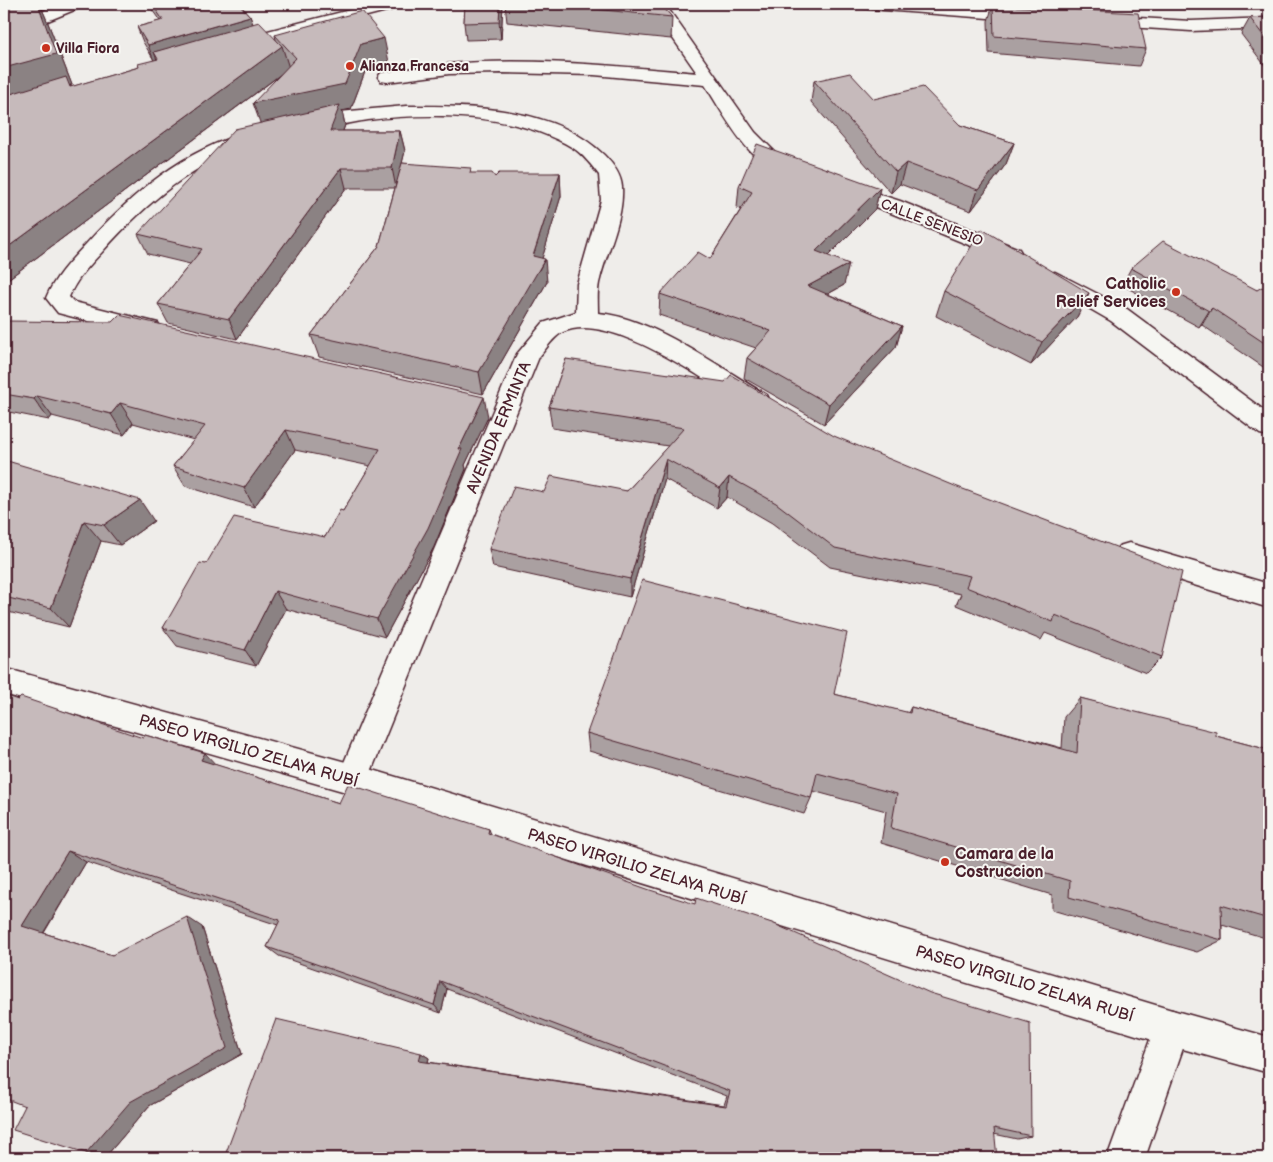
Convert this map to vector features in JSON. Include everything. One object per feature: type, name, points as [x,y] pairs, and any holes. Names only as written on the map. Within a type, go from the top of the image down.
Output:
[{"type":"street","points":[[4,34],[73,4]]},
{"type":"street","points":[[214,51],[281,31],[392,4]]},
{"type":"street","name":"CALLE SENESIO","points":[[657,4],[760,150],[773,161],[996,247],[1033,266],[1119,315],[1269,426]]},
{"type":"street","points":[[870,4],[1043,17]]},
{"type":"street","points":[[1082,20],[1191,26],[1269,23]]},
{"type":"street","points":[[387,78],[449,69],[501,68],[594,70],[712,80]]},
{"type":"street","points":[[169,333],[66,308],[57,298],[62,282],[115,223],[143,198],[209,153],[247,139],[344,117],[444,113],[480,114],[535,124],[566,134],[592,151],[610,178],[610,206],[588,286],[587,318]]},
{"type":"street","name":"AVENIDA ERMINTA","points":[[353,779],[496,408],[529,354],[554,327],[587,318],[622,326],[660,343],[781,414]]},
{"type":"street","points":[[1104,547],[1269,596]]},
{"type":"street","name":"PASEO VIRGILIO ZELAYA RUBÍ","points":[[4,681],[353,779],[1172,1028],[1269,1055]]},
{"type":"street","points":[[1126,1158],[1172,1028]]},
{"type":"building","points":[[4,4],[38,4],[56,54],[4,68]]},
{"type":"building","points":[[152,4],[239,4],[250,16],[148,45],[137,27],[163,20]]},
{"type":"building","points":[[465,4],[500,4],[499,22],[464,23]]},
{"type":"building","points":[[545,4],[660,4],[672,17]]},
{"type":"building","points":[[993,5],[1138,13],[1146,49],[994,36]]},
{"type":"building","points":[[362,11],[384,38],[361,44],[345,84],[253,103],[296,58],[275,35]]},
{"type":"building","points":[[1269,17],[1269,43],[1250,18]]},
{"type":"building","points":[[259,22],[282,46],[4,250],[4,96],[66,77],[70,87],[139,67],[138,64],[158,59],[154,52]]},
{"type":"building","points":[[850,73],[874,99],[923,87],[960,125],[1014,143],[978,190],[906,163],[896,172],[814,81]]},
{"type":"building","points":[[340,105],[330,131],[400,131],[392,168],[341,168],[229,319],[158,304],[202,249],[138,234],[235,129]]},
{"type":"building","points":[[757,144],[880,188],[816,251],[849,264],[808,286],[902,326],[829,404],[747,358],[771,331],[660,294],[698,252],[710,259],[752,192],[739,186]]},
{"type":"building","points":[[402,163],[471,168],[470,173],[492,173],[495,177],[499,173],[560,173],[533,256],[545,259],[479,372],[311,335],[379,246]]},
{"type":"building","points":[[982,229],[1089,293],[1042,342],[944,291]]},
{"type":"building","points":[[1163,241],[1257,290],[1262,287],[1269,292],[1269,346],[1212,308],[1209,311],[1131,268]]},
{"type":"building","points":[[119,315],[484,397],[459,449],[462,449],[428,528],[377,619],[275,591],[245,650],[163,628],[200,563],[206,564],[234,517],[325,537],[340,510],[343,511],[380,449],[286,430],[244,488],[173,466],[205,426],[120,403],[111,414],[37,396],[34,399],[4,394],[4,321],[112,322]]},
{"type":"building","points":[[566,359],[725,382],[731,375],[834,436],[955,486],[1182,572],[1162,657],[1055,615],[1053,622],[966,587],[970,576],[835,548],[776,503],[729,477],[720,488],[666,459],[630,579],[489,549],[514,486],[544,492],[551,476],[627,491],[684,428],[549,407]]},
{"type":"building","points":[[4,460],[140,500],[104,525],[84,521],[51,608],[4,597]]},
{"type":"building","points":[[642,580],[847,633],[834,694],[910,713],[911,707],[1077,753],[1080,698],[1216,732],[1216,736],[1269,750],[1269,919],[1221,905],[1222,940],[1069,897],[1070,881],[891,828],[897,794],[817,773],[811,798],[587,733]]},
{"type":"building","points":[[4,695],[18,700],[21,697],[143,738],[145,735],[205,753],[201,760],[339,803],[348,784],[489,829],[488,833],[650,890],[695,904],[696,898],[772,923],[930,993],[1030,1023],[1031,1136],[994,1128],[997,1158],[224,1158],[276,1019],[421,1053],[419,1061],[726,1106],[730,1091],[440,981],[434,1005],[267,947],[280,920],[68,851],[22,926],[112,955],[187,917],[227,1048],[130,1102],[86,1153],[13,1130],[25,1106],[4,1098]]},
{"type":"place","name":"Villa Fiora","points":[[46,48]]},
{"type":"place","name":"Alianza Francesa","points":[[350,66]]},
{"type":"place","name":"Catholic Relief Services","points":[[1176,292]]},
{"type":"place","name":"Camara de la Costruccion","points":[[945,862]]}]
